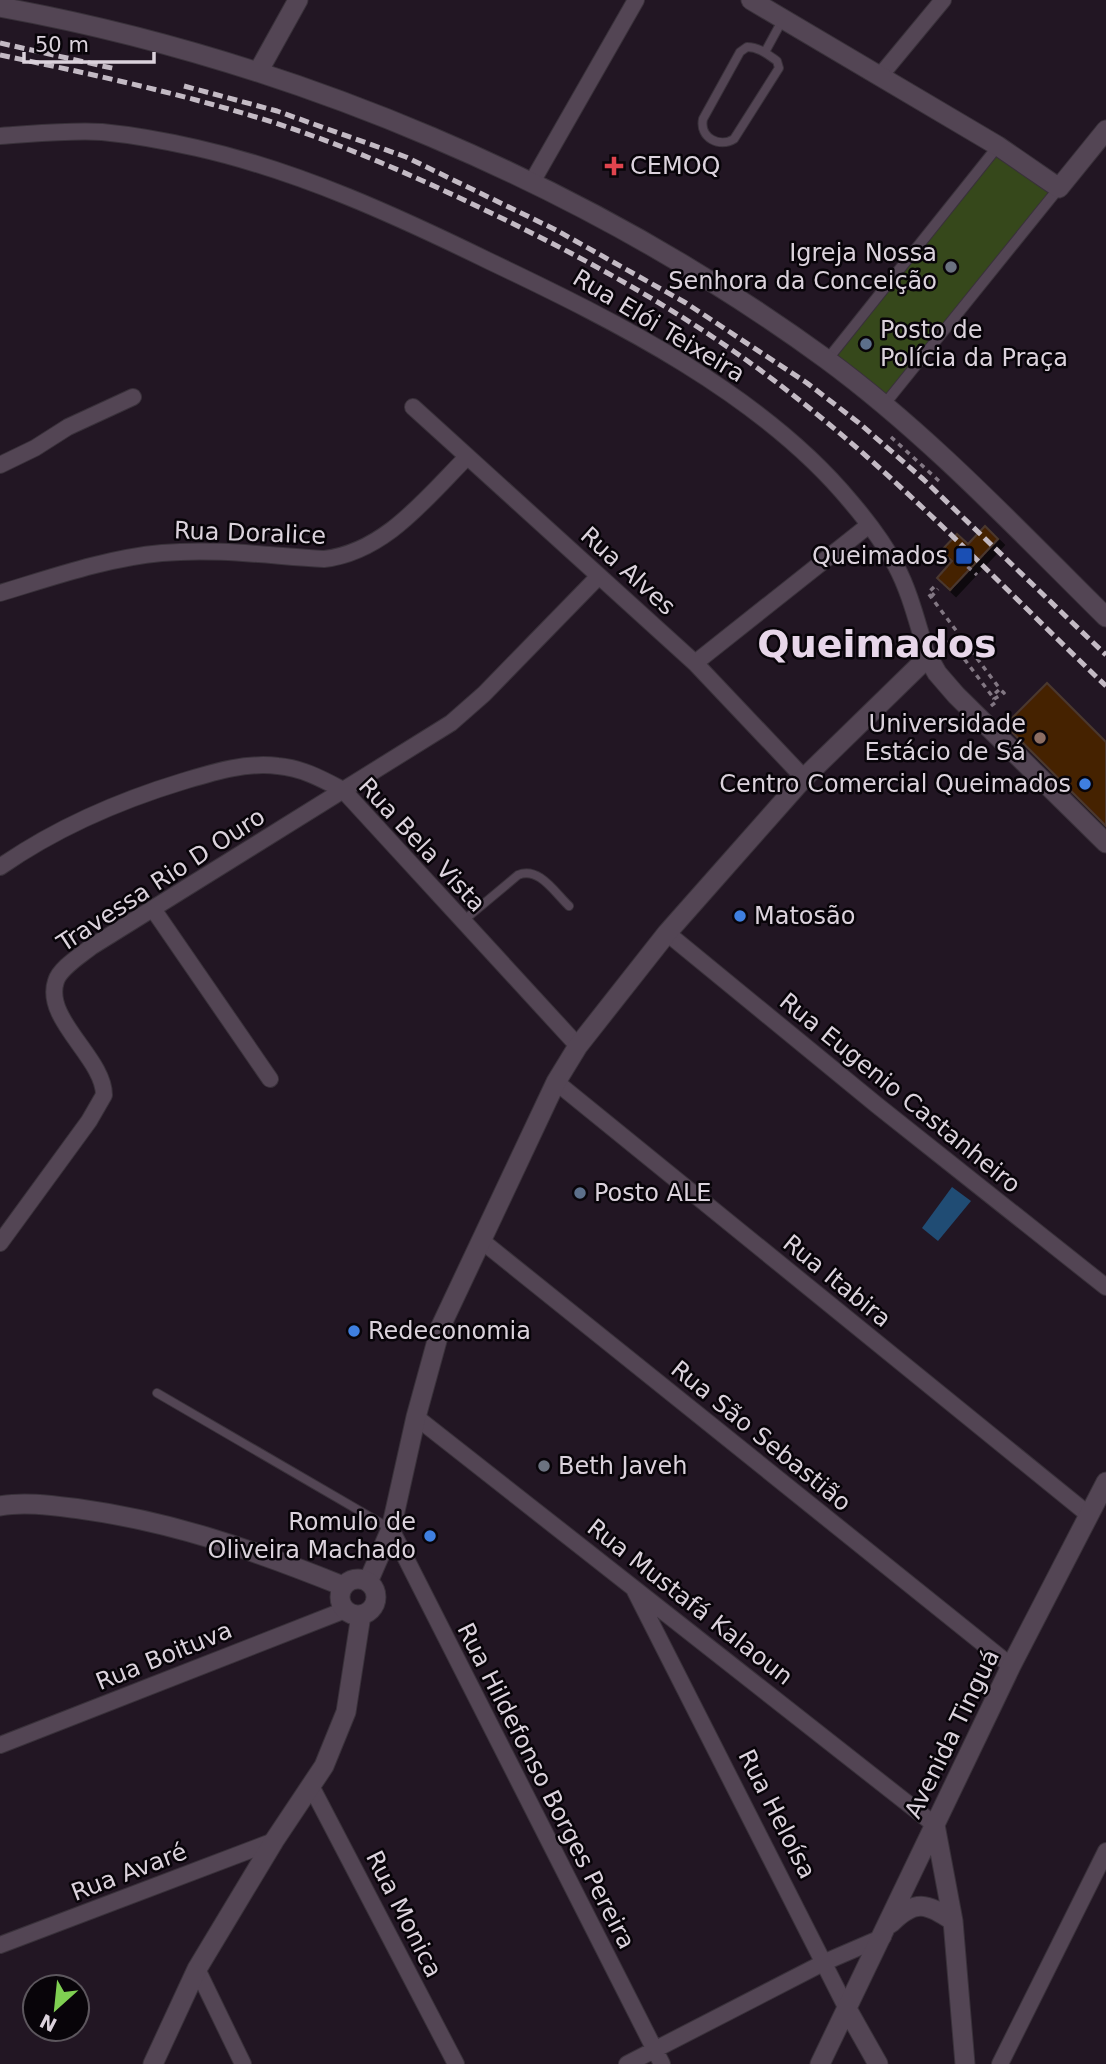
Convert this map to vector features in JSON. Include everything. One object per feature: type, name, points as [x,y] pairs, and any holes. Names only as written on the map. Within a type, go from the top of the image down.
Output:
[{"type":"main road","points":[[258,72],[299,0]]},
{"type":"main road","points":[[751,0],[998,146],[1059,188],[1106,130]]},
{"type":"main road","points":[[5,8],[114,30],[258,72],[397,124],[531,182],[647,242],[827,360],[884,405],[1103,607]]},
{"type":"main road","points":[[368,1582],[391,1529],[416,1417],[441,1326],[556,1082],[578,1046],[667,933],[803,778],[928,657]]},
{"type":"main road","name":"Rua Elói Teixeira","points":[[928,657],[937,673],[956,695],[1106,843]]},
{"type":"main road","name":"Avenida Tinguá","points":[[820,2064],[1011,1666],[1106,1482]]},
{"type":"main road","points":[[0,1506],[60,1507],[156,1523],[242,1546],[343,1586]]},
{"type":"main road","points":[[153,2064],[197,1969],[274,1841],[324,1766],[345,1713],[353,1612],[340,1598],[343,1586],[355,1579],[368,1582],[373,1587],[376,1601],[373,1607],[353,1612]]},
{"type":"main road","points":[[935,1825],[953,1921],[965,2064]]},
{"type":"main road","points":[[885,1931],[900,1913],[915,1906],[930,1907],[953,1921]]},
{"type":"main road","name":"Rua Heloísa","points":[[847,2009],[877,2064]]},
{"type":"street","points":[[531,182],[636,0]]},
{"type":"street","points":[[880,75],[943,0]]},
{"type":"street","name":"Rua Elói Teixeira","points":[[0,136],[100,132],[197,148],[240,159],[402,220],[551,290],[642,340],[704,378],[770,424],[802,450],[850,500],[896,566],[928,657]]},
{"type":"street","points":[[827,360],[998,146]]},
{"type":"street","points":[[884,405],[1059,188]]},
{"type":"street","points":[[0,465],[133,397]]},
{"type":"street","name":"Rua Alves","points":[[413,407],[695,663],[803,778]]},
{"type":"street","name":"Rua Doralice","points":[[0,593],[116,560],[162,553],[215,551],[324,559],[341,557],[376,542],[403,520],[467,457]]},
{"type":"street","points":[[695,663],[869,525]]},
{"type":"street","name":"Travessa Rio D Ouro","points":[[0,1243],[89,1121],[104,1095],[100,1077],[61,1014],[55,999],[56,980],[63,971],[91,947],[432,736],[467,709],[599,576]]},
{"type":"street","name":"Rua Bela Vista","points":[[0,867],[83,818],[142,794],[226,769],[277,765],[300,770],[343,790],[578,1046]]},
{"type":"street","points":[[153,908],[270,1079]]},
{"type":"street","name":"Rua Eugenio Castanheiro","points":[[667,933],[878,1106],[1106,1287]]},
{"type":"street","name":"Rua Itabira","points":[[556,1082],[1089,1515]]},
{"type":"street","name":"Rua São Sebastião","points":[[482,1241],[1011,1666]]},
{"type":"street","name":"Rua Mustafá Kalaoun","points":[[416,1417],[935,1825]]},
{"type":"street","name":"Rua Hildefonso Borges Pereira","points":[[391,1529],[658,2057]]},
{"type":"street","name":"Rua Heloísa","points":[[633,1585],[847,2009]]},
{"type":"street","name":"Rua Boituva","points":[[0,1745],[353,1612]]},
{"type":"street","name":"Rua Monica","points":[[312,1786],[456,2064]]},
{"type":"street","name":"Rua Avaré","points":[[0,1945],[274,1841]]},
{"type":"street","points":[[1000,2064],[1106,1851]]},
{"type":"street","points":[[628,2064],[658,2057],[885,1931]]},
{"type":"street","points":[[197,1969],[243,2064]]},
{"type":"lane","points":[[765,52],[783,19]]},
{"type":"lane","points":[[747,47],[754,47],[765,52],[777,61],[777,75],[734,139],[727,143],[711,139],[701,126],[703,120],[740,52],[747,47]]},
{"type":"lane","points":[[462,922],[517,875],[523,873],[539,876],[569,906]]},
{"type":"lane","points":[[157,1393],[391,1529]]},
{"type":"path","points":[[882,429],[941,482]]},
{"type":"path","points":[[961,561],[976,575]]},
{"type":"path","points":[[936,588],[929,593],[931,597],[1004,693],[994,699],[996,702]]},
{"type":"path","points":[[953,644],[992,696],[1000,690]]},
{"type":"green space","points":[[998,146],[1059,188],[884,405],[827,360]]},
{"type":"water","points":[[952,1187],[971,1201],[938,1241],[922,1228]]},
{"type":"building","name":"Queimados","points":[[985,526],[998,539],[950,590],[937,578],[952,561],[941,551],[957,534],[968,544]]},
{"type":"building","name":"Centro Comercial Queimados","points":[[1047,683],[1106,742],[1106,826],[1005,725]]},
{"type":"railway","points":[[0,43],[116,69]]},
{"type":"railway","points":[[0,55],[205,102],[328,141],[489,212],[639,291],[746,360],[866,456],[1106,686]]},
{"type":"railway","points":[[184,86],[277,111],[406,157],[556,230],[686,303],[807,383],[859,423],[923,479],[1106,655]]},
{"type":"place","name":"CEMOQ","points":[[614,166]]},
{"type":"place","name":"Igreja Nossa Senhora da Conceição","points":[[951,267]]},
{"type":"place","name":"Posto de Polícia da Praça","points":[[866,344]]},
{"type":"place","name":"Queimados","points":[[964,556]]},
{"type":"place","name":"Universidade Estácio de Sá","points":[[1040,738]]},
{"type":"place","name":"Centro Comercial Queimados","points":[[1085,784]]},
{"type":"place","name":"Matosão","points":[[740,916]]},
{"type":"place","name":"Posto ALE","points":[[580,1193]]},
{"type":"place","name":"Redeconomia","points":[[354,1331]]},
{"type":"place","name":"Beth Javeh","points":[[544,1466]]},
{"type":"place","name":"Romulo de Oliveira Machado","points":[[430,1536]]},
{"type":"district","name":"Queimados","points":[[877,644]]}]
